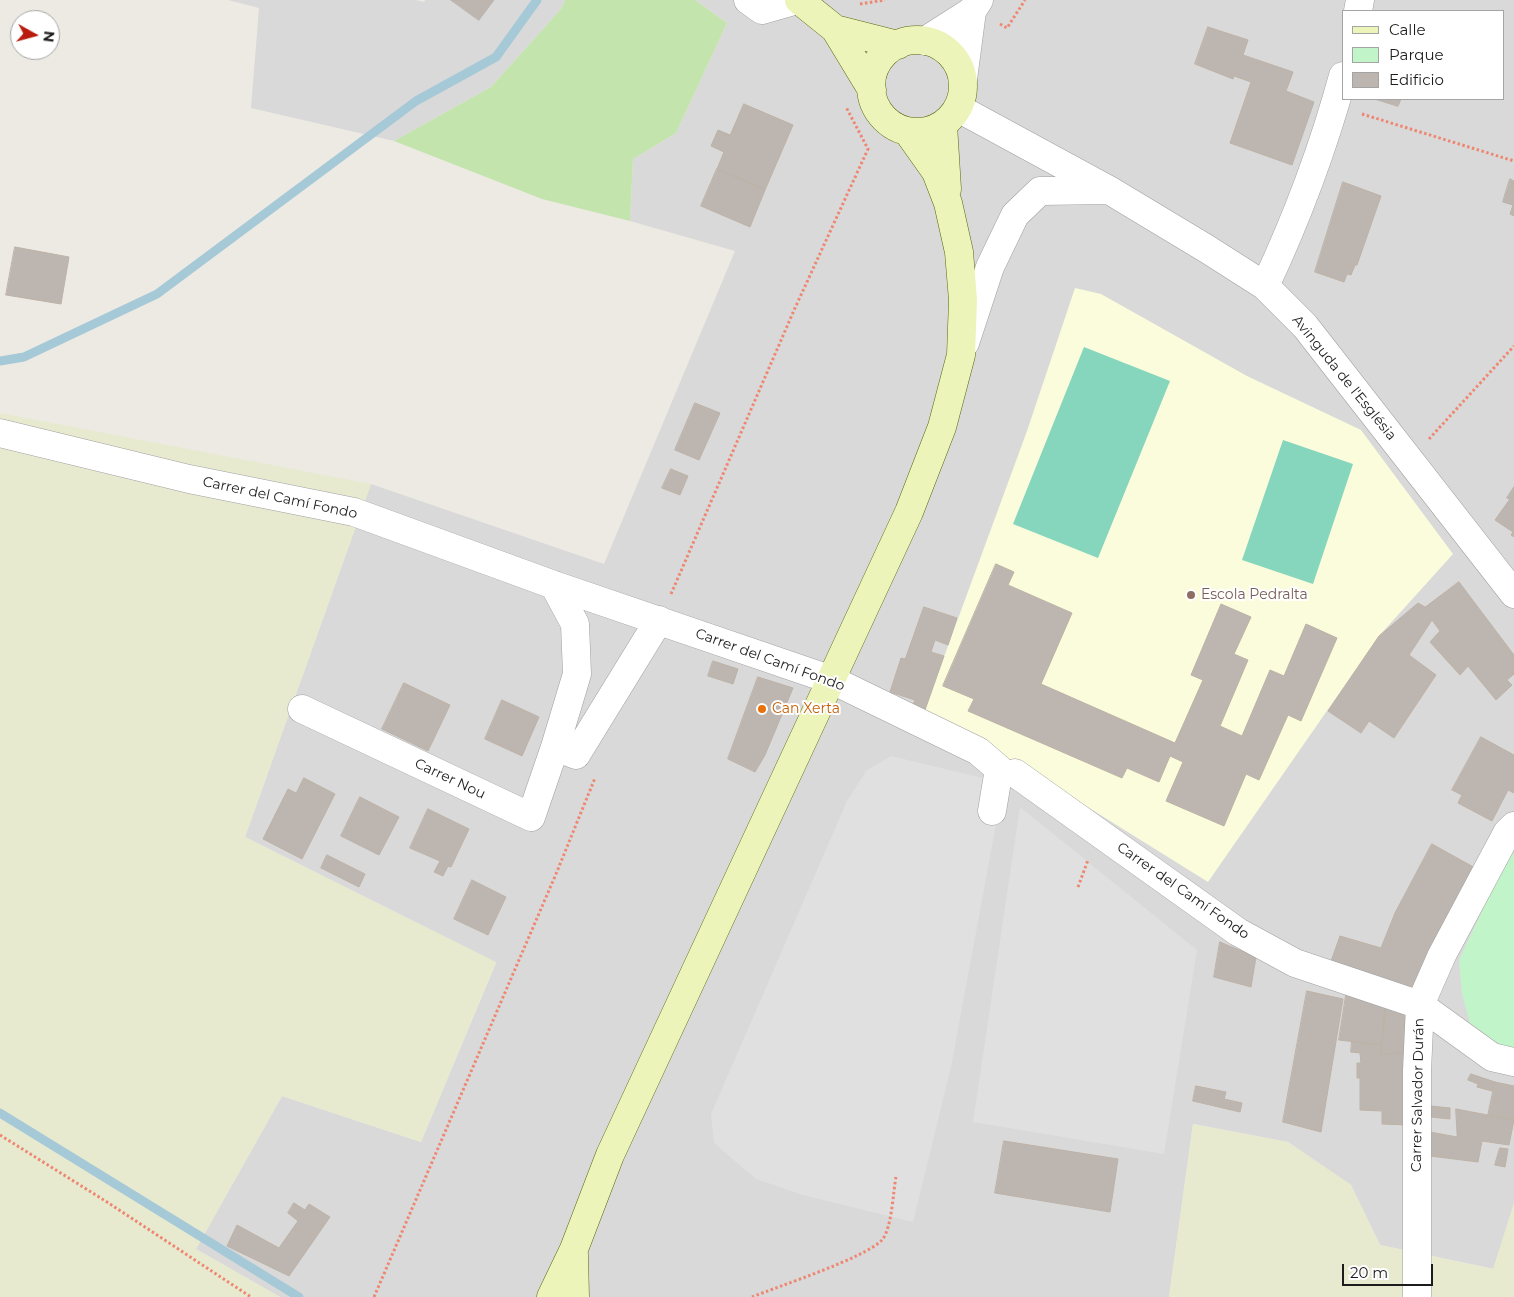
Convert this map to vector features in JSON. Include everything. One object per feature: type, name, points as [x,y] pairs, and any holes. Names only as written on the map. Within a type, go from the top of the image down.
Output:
[{"type":"street","points":[[748,0],[762,10],[798,0],[835,28],[898,45]]},
{"type":"street","points":[[925,41],[975,6]]},
{"type":"street","points":[[948,203],[950,116],[962,94],[975,6]]},
{"type":"street","points":[[835,28],[872,90]]},
{"type":"street","points":[[950,116],[926,132],[907,131],[898,128],[883,117],[877,109],[872,90],[872,81],[878,63],[890,49],[898,45],[916,40],[925,41],[938,45],[950,54],[958,65],[963,79]]},
{"type":"street","points":[[1265,286],[1294,224],[1323,146],[1342,79]]},
{"type":"street","name":"Avinguda de l'Església","points":[[950,116],[1109,190],[1265,286],[1305,326],[1514,594]]},
{"type":"street","points":[[907,131],[936,172],[948,203],[959,252],[963,300],[961,355]]},
{"type":"street","points":[[551,1297],[574,1249],[610,1155],[909,512],[942,427],[961,355],[990,267],[1015,215],[1040,192],[1109,190]]},
{"type":"street","name":"Carrer del Camí Fondo","points":[[0,432],[189,479],[354,512],[554,585],[832,680],[978,751],[999,769],[992,810]]},
{"type":"street","points":[[554,585],[575,624],[577,674],[555,747],[576,755],[659,620]]},
{"type":"street","name":"Carrer Nou","points":[[302,709],[531,817],[555,747]]},
{"type":"street","name":"Carrer del Camí Fondo","points":[[1015,773],[1238,932],[1295,963],[1420,1005],[1492,1057],[1514,1062]]},
{"type":"street","name":"Carrer Salvador Durán","points":[[1417,1297],[1417,1081],[1420,1005],[1447,946],[1507,833],[1514,826]]},
{"type":"street","points":[[574,1249],[575,1297]]},
{"type":"path","points":[[1007,28],[1025,0]]},
{"type":"path","points":[[1334,106],[1514,161]]},
{"type":"path","points":[[659,620],[795,308],[868,149]]},
{"type":"path","points":[[1410,460],[1514,346]]},
{"type":"path","points":[[374,1297],[556,874],[596,774]]},
{"type":"path","points":[[0,1135],[107,1202],[251,1297]]},
{"type":"path","points":[[752,1297],[865,1252],[882,1239],[888,1228],[896,1176]]},
{"type":"shaded area","points":[[228,0],[416,0],[424,2],[425,0],[565,0],[561,9],[491,87],[394,141],[251,108],[259,8]]},
{"type":"shaded area","points":[[695,0],[1514,0],[1514,852],[1502,869],[1514,1055],[1514,1203],[1494,1269],[1380,1245],[1351,1185],[1288,1142],[1193,1124],[1169,1297],[280,1297],[196,1249],[282,1096],[421,1142],[496,963],[245,837],[371,484],[604,564],[735,251],[630,221],[633,159],[676,133],[727,23]]},
{"type":"shaded area","name":"Escola Pedralta","points":[[1075,288],[1101,294],[1247,376],[1361,430],[1453,554],[1379,636],[1208,882],[1017,763],[923,714],[1027,431]]},
{"type":"shaded area","points":[[0,413],[371,484],[245,837],[496,962],[421,1142],[282,1096],[196,1249],[280,1297],[0,1297]]},
{"type":"shaded area","points":[[891,756],[991,780],[999,808],[951,1067],[913,1222],[803,1195],[756,1179],[714,1143],[711,1114],[847,801],[866,771]]},
{"type":"shaded area","points":[[1020,807],[1197,950],[1164,1154],[973,1122]]},
{"type":"shaded area","points":[[1193,1124],[1288,1142],[1351,1185],[1380,1245],[1493,1269],[1514,1203],[1514,1297],[1169,1297]]},
{"type":"green space","points":[[565,0],[695,0],[727,23],[676,133],[633,159],[630,221],[542,199],[394,141],[491,87],[561,9]]},
{"type":"green space","points":[[1084,347],[1170,381],[1098,558],[1013,524]]},
{"type":"green space","points":[[1283,440],[1353,464],[1313,584],[1242,560]]},
{"type":"green space","points":[[1514,852],[1514,1055],[1470,1023],[1462,994],[1459,960],[1502,869]]},
{"type":"building","points":[[451,0],[494,0],[479,20]]},
{"type":"building","points":[[1208,27],[1248,40],[1243,55],[1293,72],[1286,91],[1314,102],[1292,165],[1230,143],[1251,82],[1234,76],[1233,79],[1195,64]]},
{"type":"building","points":[[1378,100],[1401,100],[1398,106]]},
{"type":"building","points":[[744,104],[793,125],[765,190],[717,169],[724,152],[711,146],[718,130],[730,135]]},
{"type":"building","points":[[717,169],[765,190],[750,227],[701,206]]},
{"type":"building","points":[[1510,179],[1514,181],[1514,216],[1510,214],[1513,205],[1503,202]]},
{"type":"building","points":[[1343,182],[1381,196],[1357,265],[1355,265],[1351,275],[1347,274],[1344,282],[1315,272]]},
{"type":"building","points":[[15,247],[69,257],[61,304],[6,295]]},
{"type":"building","points":[[695,403],[720,413],[699,460],[675,450]]},
{"type":"building","points":[[671,469],[688,476],[680,495],[662,488]]},
{"type":"building","points":[[1514,487],[1514,537],[1511,535],[1513,532],[1495,520],[1510,499],[1507,498]]},
{"type":"building","points":[[996,564],[1014,572],[1008,585],[1072,613],[1041,684],[1175,743],[1203,680],[1191,675],[1221,604],[1251,617],[1234,654],[1248,660],[1220,726],[1242,736],[1270,670],[1284,676],[1306,624],[1337,638],[1301,721],[1288,715],[1259,780],[1246,774],[1224,826],[1166,801],[1183,762],[1170,756],[1159,782],[1127,768],[1122,778],[968,711],[974,699],[943,686]]},
{"type":"building","points":[[1459,582],[1514,655],[1514,674],[1507,680],[1512,685],[1496,700],[1468,666],[1460,675],[1430,642],[1440,631],[1432,620],[1409,655],[1436,675],[1394,738],[1369,721],[1361,733],[1328,711],[1379,636],[1418,603],[1425,607]]},
{"type":"building","points":[[924,607],[957,618],[948,645],[935,640],[931,652],[944,656],[925,710],[912,706],[915,700],[890,692],[901,658],[905,659]]},
{"type":"building","points":[[713,661],[738,669],[733,684],[708,676]]},
{"type":"building","points":[[758,677],[793,688],[765,755],[755,772],[728,759]]},
{"type":"building","points":[[404,683],[450,705],[428,751],[382,729]]},
{"type":"building","points":[[502,700],[539,717],[522,756],[485,739]]},
{"type":"building","points":[[1481,737],[1514,755],[1514,793],[1508,790],[1492,821],[1458,803],[1462,795],[1452,790]]},
{"type":"building","points":[[304,778],[335,794],[302,859],[263,839],[288,789],[296,793]]},
{"type":"building","points":[[360,797],[399,817],[379,855],[341,836]]},
{"type":"building","points":[[428,809],[469,829],[451,867],[448,866],[443,876],[434,872],[440,861],[410,848]]},
{"type":"building","points":[[1432,844],[1477,869],[1412,996],[1330,964],[1340,936],[1381,948],[1395,913]]},
{"type":"building","points":[[327,855],[365,874],[359,887],[321,868]]},
{"type":"building","points":[[472,880],[506,897],[488,935],[454,919]]},
{"type":"building","points":[[1220,942],[1256,957],[1251,987],[1214,977]]},
{"type":"building","points":[[1347,989],[1386,1001],[1382,1045],[1339,1040]]},
{"type":"building","points":[[1307,991],[1343,999],[1321,1132],[1283,1122]]},
{"type":"building","points":[[1386,1001],[1410,1016],[1409,1053],[1381,1054]]},
{"type":"building","points":[[1352,1041],[1382,1045],[1381,1054],[1409,1053],[1408,1125],[1382,1124],[1382,1111],[1360,1110],[1360,1078],[1357,1078],[1357,1063],[1361,1063],[1360,1053],[1351,1052]]},
{"type":"building","points":[[1471,1074],[1495,1082],[1492,1091],[1477,1087],[1478,1084],[1468,1080]]},
{"type":"building","points":[[1495,1082],[1514,1086],[1514,1120],[1488,1116]]},
{"type":"building","points":[[1196,1086],[1226,1092],[1224,1099],[1242,1103],[1240,1112],[1193,1101]]},
{"type":"building","points":[[1431,1106],[1450,1108],[1450,1119],[1431,1117]]},
{"type":"building","points":[[1456,1109],[1514,1120],[1509,1145],[1482,1141],[1478,1162],[1430,1156],[1430,1132],[1457,1137]]},
{"type":"building","points":[[1004,1141],[1118,1159],[1110,1212],[995,1193]]},
{"type":"building","points":[[1500,1148],[1508,1149],[1505,1167],[1495,1165]]},
{"type":"building","points":[[294,1203],[305,1210],[309,1204],[330,1217],[289,1276],[227,1246],[237,1225],[279,1248],[298,1221],[288,1213]]},
{"type":"waterway","points":[[0,361],[24,357],[157,294],[416,101],[496,57],[537,0]]},
{"type":"waterway","points":[[0,1113],[299,1297]]},
{"type":"place","name":"Escola Pedralta","points":[[1191,595]]},
{"type":"place","name":"Can Xerta","points":[[762,709]]}]
